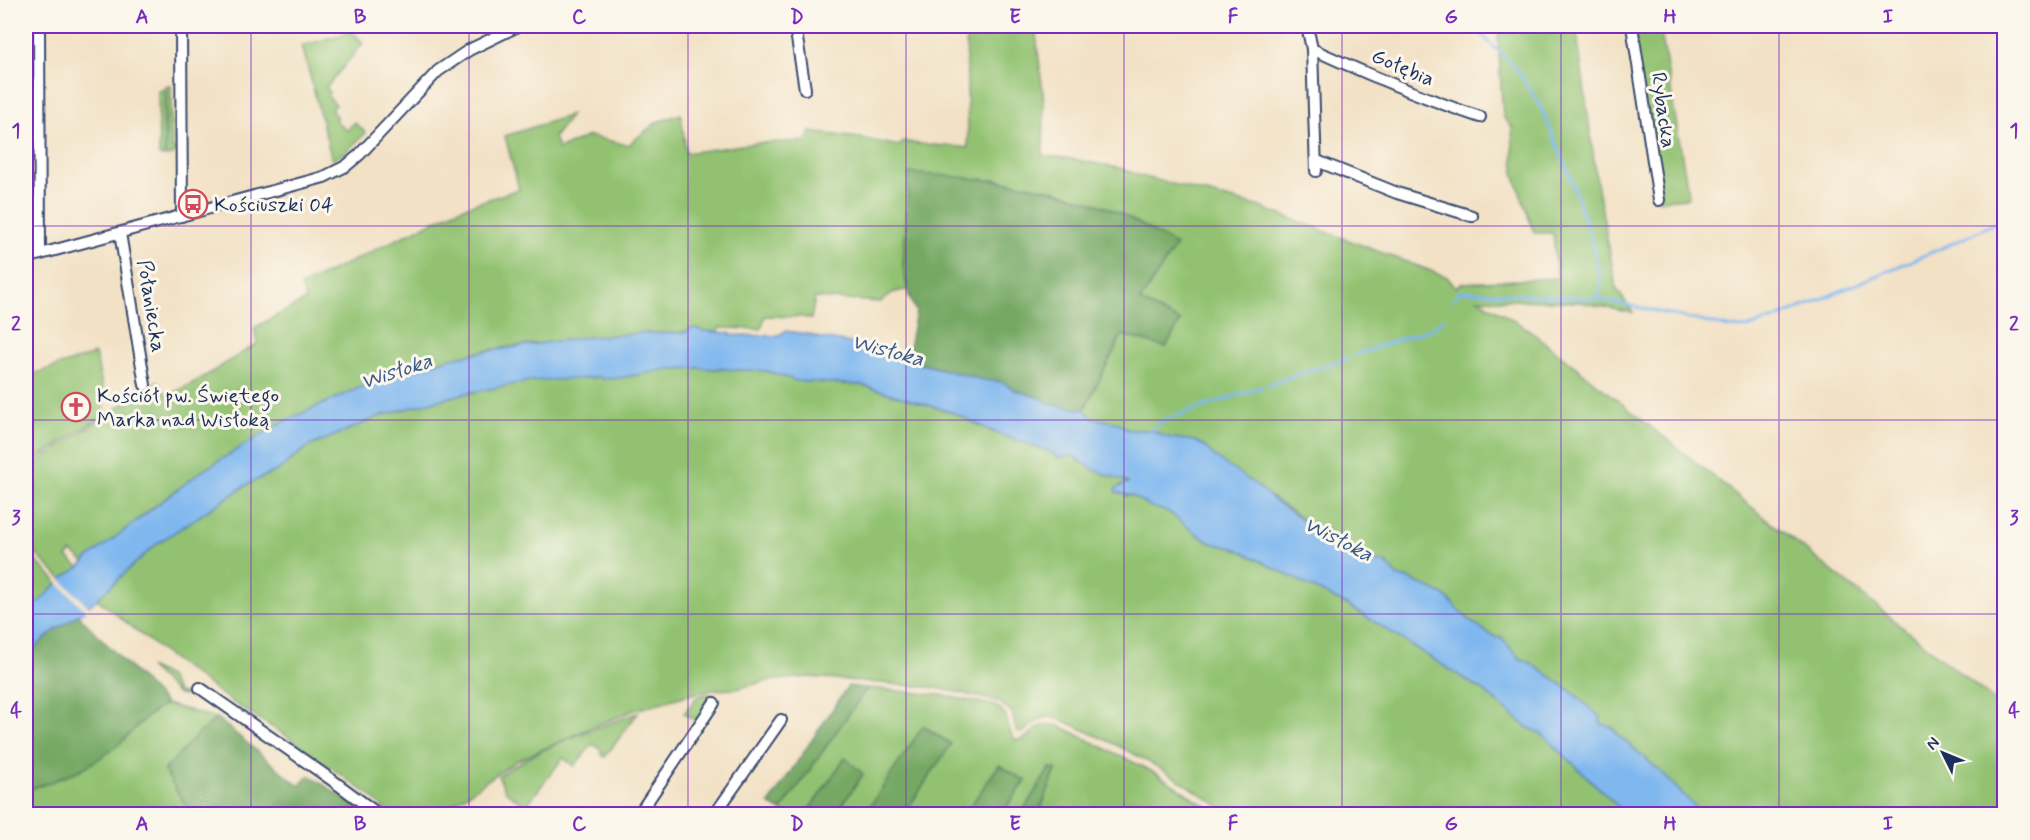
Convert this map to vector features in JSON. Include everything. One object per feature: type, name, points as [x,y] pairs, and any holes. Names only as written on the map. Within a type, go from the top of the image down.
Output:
[{"type":"street","points":[[39,26],[40,254]]},
{"type":"street","points":[[181,26],[182,216]]},
{"type":"street","points":[[26,258],[300,185],[336,171],[369,146],[438,71],[469,50],[518,26]]},
{"type":"street","points":[[795,26],[805,89]]},
{"type":"street","points":[[1307,26],[1312,49],[1317,166],[1472,216]]},
{"type":"street","name":"Rybacka","points":[[1632,26],[1659,201]]},
{"type":"street","name":"Gołębia","points":[[1312,49],[1439,104],[1480,117]]},
{"type":"street","name":"Połaniecka","points":[[120,232],[145,385]]},
{"type":"street","points":[[200,688],[378,814]]},
{"type":"street","points":[[639,814],[714,703]]},
{"type":"street","points":[[715,814],[781,720]]},
{"type":"green space","points":[[966,26],[1035,26],[1044,102],[1043,156],[1119,168],[1141,176],[1257,206],[1447,277],[1455,287],[1462,283],[1557,278],[1553,233],[1534,233],[1514,174],[1512,127],[1503,117],[1498,39],[1500,26],[1576,26],[1597,183],[1616,288],[1633,313],[1580,302],[1478,299],[1528,329],[2004,708],[2004,814],[1702,814],[1613,728],[1600,723],[1600,718],[1571,691],[1529,662],[1519,658],[1500,636],[1496,638],[1471,622],[1444,595],[1412,580],[1396,576],[1387,564],[1347,551],[1195,441],[1166,437],[1151,430],[1128,430],[1118,423],[1093,418],[1084,410],[1122,335],[1166,347],[1180,322],[1140,301],[1176,245],[1105,207],[1055,190],[994,179],[903,267],[908,289],[892,293],[881,302],[815,298],[811,319],[765,316],[761,329],[719,328],[718,332],[695,328],[671,334],[636,334],[575,339],[488,350],[450,359],[378,381],[332,400],[245,445],[203,471],[163,500],[85,563],[72,552],[67,557],[80,568],[62,580],[26,544],[26,470],[157,381],[167,395],[202,378],[257,344],[254,328],[306,300],[301,286],[459,209],[519,189],[505,136],[571,115],[554,137],[558,149],[589,136],[628,145],[657,122],[681,114],[686,153],[757,143],[806,141],[810,132],[860,138],[899,146],[904,141],[968,148]]},
{"type":"green space","points":[[1632,26],[1660,26],[1689,198],[1659,200]]},
{"type":"green space","points":[[350,29],[363,43],[326,88],[330,92],[327,95],[336,105],[331,110],[337,117],[335,120],[347,131],[354,122],[366,133],[343,154],[332,160],[302,46],[341,35]]},
{"type":"green space","points":[[166,86],[171,86],[171,101],[173,101],[171,103],[172,148],[178,149],[173,155],[166,156]]},
{"type":"green space","points":[[164,89],[164,156],[159,156],[158,91]]},
{"type":"green space","points":[[909,173],[983,179],[1055,191],[1112,210],[1176,245],[1140,301],[1180,321],[1166,347],[1122,335],[1084,410],[1050,404],[1040,398],[1015,390],[1002,382],[983,380],[906,359],[916,312],[909,296],[903,267]]},
{"type":"green space","points":[[95,354],[103,388],[105,414],[26,466],[26,376]]},
{"type":"green space","points":[[669,369],[767,371],[797,381],[862,385],[954,413],[996,433],[1053,453],[1073,455],[1105,474],[1118,477],[1129,484],[1121,485],[1126,496],[1133,496],[1152,507],[1169,512],[1211,543],[1237,549],[1349,606],[1484,691],[1527,727],[1542,734],[1626,814],[1230,814],[1141,758],[1058,719],[1049,717],[1041,719],[1022,733],[1016,731],[1012,712],[997,701],[937,688],[810,677],[767,681],[736,689],[691,694],[635,710],[516,761],[438,814],[389,814],[371,796],[285,735],[235,704],[163,652],[97,599],[155,545],[248,484],[278,470],[308,447],[383,415],[462,394],[531,381],[599,376],[619,378]]},
{"type":"green space","points":[[26,551],[58,583],[41,601],[26,612]]},
{"type":"green space","points":[[78,615],[166,704],[147,717],[99,759],[64,777],[26,790],[26,655],[55,630]]},
{"type":"green space","points":[[149,667],[169,677],[178,693],[198,696],[200,694],[209,698],[178,695]]},
{"type":"green space","points":[[848,686],[867,688],[781,811],[769,804]]},
{"type":"green space","points":[[867,688],[941,695],[993,705],[1006,716],[1015,740],[1026,738],[1043,725],[1060,726],[1157,774],[1218,814],[1039,814],[1056,770],[1050,768],[1021,814],[1001,814],[1026,781],[992,776],[965,814],[904,814],[951,744],[924,726],[867,811],[869,814],[836,814],[863,774],[845,758],[806,814],[788,814],[781,811]]},
{"type":"green space","points":[[714,695],[716,698],[701,724],[684,713],[698,696]]},
{"type":"green space","points":[[166,704],[217,718],[201,731],[164,770],[194,814],[26,814],[26,790],[63,777],[99,759],[110,752],[147,717]]},
{"type":"green space","points":[[638,713],[605,757],[601,754],[603,751],[593,744],[574,766],[563,758],[526,806],[506,792],[498,776],[514,766],[566,740]]},
{"type":"green space","points":[[217,718],[299,786],[309,775],[367,814],[194,814],[164,770],[201,731]]},
{"type":"green space","points":[[923,726],[951,744],[904,814],[869,814],[867,811]]},
{"type":"green space","points":[[845,758],[863,774],[836,814],[806,814]]},
{"type":"green space","points":[[999,765],[1026,781],[1001,814],[965,814]]},
{"type":"green space","points":[[1050,768],[1056,769],[1039,814],[1021,814]]},
{"type":"water","points":[[695,328],[732,335],[770,336],[779,335],[785,331],[869,346],[885,353],[903,355],[906,360],[983,380],[1002,382],[1015,390],[1040,398],[1050,404],[1084,410],[1093,418],[1118,423],[1128,430],[1151,430],[1166,437],[1195,441],[1276,502],[1347,551],[1387,564],[1397,576],[1412,580],[1444,595],[1471,622],[1496,638],[1500,636],[1519,658],[1529,662],[1571,691],[1601,718],[1600,723],[1613,728],[1702,814],[1626,814],[1542,734],[1527,727],[1484,691],[1349,606],[1237,549],[1211,543],[1169,512],[1151,507],[1133,496],[1115,492],[1116,488],[1128,483],[1096,470],[1073,455],[1058,458],[1053,453],[996,433],[954,413],[862,385],[797,381],[767,371],[669,369],[619,378],[601,379],[598,376],[531,381],[462,394],[383,415],[308,447],[278,470],[248,484],[155,545],[85,610],[55,630],[26,655],[26,612],[61,580],[199,473],[280,423],[366,385],[451,358],[579,338],[642,333],[685,333]]},
{"type":"pier","points":[[59,578],[91,609],[87,612],[56,581]]},
{"type":"waterway","points":[[1473,26],[1519,72],[1541,107],[1570,176],[1590,234],[1601,282],[1599,299]]},
{"type":"waterway","points":[[1454,299],[1459,291],[1599,299],[1728,327],[1746,328],[1777,318],[2004,219]]},
{"type":"waterway","points":[[1355,355],[1433,328],[1443,319]]},
{"type":"waterway","points":[[1268,385],[1348,358]]},
{"type":"waterway","points":[[1151,430],[1164,420],[1262,387]]},
{"type":"place","name":"Kościuszki 04","points":[[193,204]]},
{"type":"place","name":"Kościół pw. Świętego Marka nad Wisłoką","points":[[76,407]]},
{"type":"water label","name":"Wisłoka","points":[[888,349]]},
{"type":"water label","name":"Wisłoka","points":[[396,370]]},
{"type":"water label","name":"Wisłoka","points":[[1339,538]]}]
